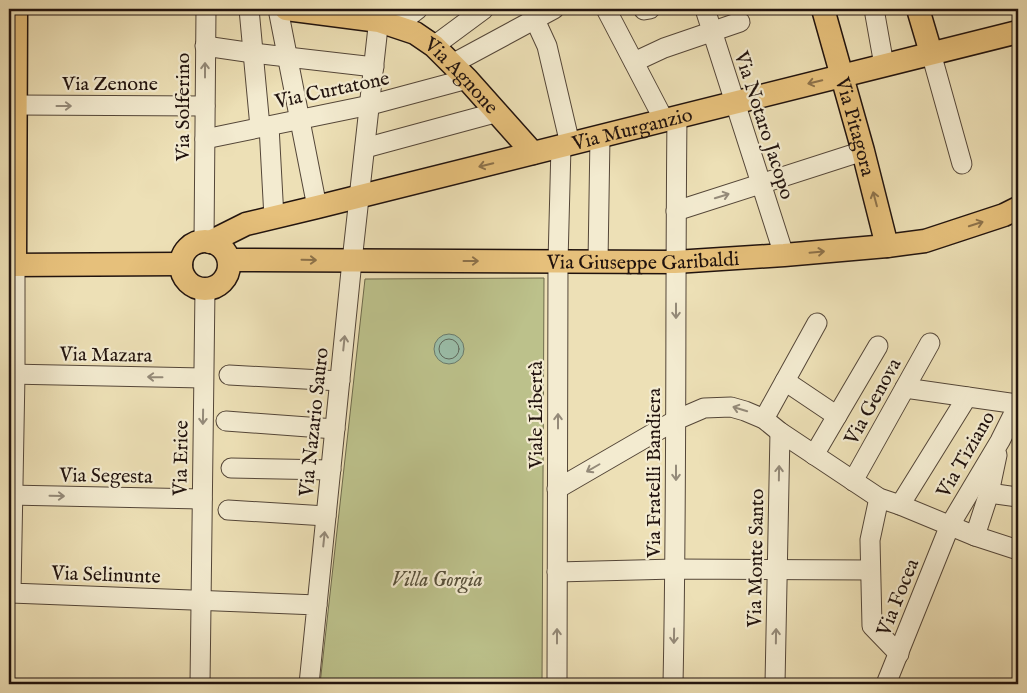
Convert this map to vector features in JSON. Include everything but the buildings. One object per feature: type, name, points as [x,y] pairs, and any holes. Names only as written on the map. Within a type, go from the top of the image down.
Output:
[{"type":"main road","points":[[16,9],[13,62],[12,265],[181,264]]},
{"type":"main road","name":"Via Agnone","points":[[286,9],[321,11],[385,19],[414,33],[434,46],[460,71],[533,153]]},
{"type":"main road","name":"Via Pitagora","points":[[823,9],[888,246]]},
{"type":"main road","points":[[918,9],[931,53]]},
{"type":"main road","name":"Via Murganzio","points":[[207,241],[246,224],[1018,32]]},
{"type":"main road","name":"Via Giuseppe Garibaldi","points":[[229,260],[675,262],[784,255],[888,246],[925,240],[1004,215],[1018,208]]},
{"type":"main road","points":[[207,241],[220,246],[229,260],[229,269],[226,277],[213,288],[197,288],[190,284],[182,272],[183,256],[188,248],[195,243],[207,241]]},
{"type":"street","name":"Via Solferino","points":[[206,9],[204,206],[207,241]]},
{"type":"street","points":[[249,9],[253,52],[265,127],[274,218]]},
{"type":"street","points":[[278,9],[317,207]]},
{"type":"street","points":[[385,19],[418,9]]},
{"type":"street","points":[[434,46],[484,9]]},
{"type":"street","name":"Via Curtatone","points":[[205,139],[370,106],[460,71],[532,14],[554,9]]},
{"type":"street","points":[[606,9],[634,62],[670,118]]},
{"type":"street","name":"Via Notaro Jacopo","points":[[705,9],[784,255]]},
{"type":"street","points":[[874,9],[884,65]]},
{"type":"street","name":"Viale Libertà","points":[[532,14],[547,46],[566,145],[558,262],[557,684]]},
{"type":"street","name":"Via Nazario Sauro","points":[[309,684],[359,196],[374,67],[385,19]]},
{"type":"street","points":[[634,62],[664,48],[740,22]]},
{"type":"street","points":[[205,46],[374,67]]},
{"type":"street","points":[[931,53],[962,164]]},
{"type":"street","name":"Via Zenone","points":[[13,115],[205,106]]},
{"type":"street","points":[[365,148],[498,112]]},
{"type":"street","name":"Via Fratelli Bandiera","points":[[670,118],[676,211],[673,684]]},
{"type":"street","points":[[598,262],[600,136]]},
{"type":"street","points":[[676,211],[863,151]]},
{"type":"street","points":[[10,495],[12,265]]},
{"type":"street","name":"Via Erice","points":[[200,684],[205,289]]},
{"type":"street","points":[[764,419],[817,323]]},
{"type":"street","name":"Via Genova","points":[[853,481],[930,343]]},
{"type":"street","points":[[814,455],[878,346]]},
{"type":"street","name":"Via Mazara","points":[[12,374],[203,378]]},
{"type":"street","points":[[229,375],[340,381]]},
{"type":"street","points":[[785,381],[837,416]]},
{"type":"street","points":[[905,388],[1018,405]]},
{"type":"street","points":[[900,505],[967,397]]},
{"type":"street","name":"Via Tiziano","points":[[950,525],[1000,441],[1018,405]]},
{"type":"street","points":[[557,489],[676,420],[704,408],[731,407],[764,419],[780,432],[879,498],[975,536],[1018,550]]},
{"type":"street","points":[[226,422],[335,429]]},
{"type":"street","name":"Via Monte Santo","points":[[775,684],[780,432]]},
{"type":"street","points":[[975,536],[989,493],[1000,441]]},
{"type":"street","points":[[231,468],[331,470]]},
{"type":"street","points":[[989,493],[1018,497]]},
{"type":"street","name":"Via Segesta","points":[[10,495],[202,499]]},
{"type":"street","name":"Via Selinunte","points":[[10,495],[11,593],[201,601],[318,596]]},
{"type":"street","points":[[879,498],[863,571],[872,626],[899,654]]},
{"type":"street","points":[[228,510],[326,516]]},
{"type":"street","name":"Via Focea","points":[[886,684],[950,525]]},
{"type":"street","points":[[557,572],[675,569],[863,571]]},
{"type":"green space","name":"Villa Gorgia","points":[[544,278],[542,684],[320,684],[365,279]]},
{"type":"water","points":[[449,334],[460,338],[464,349],[460,360],[449,364],[438,360],[434,349],[438,338]]}]
